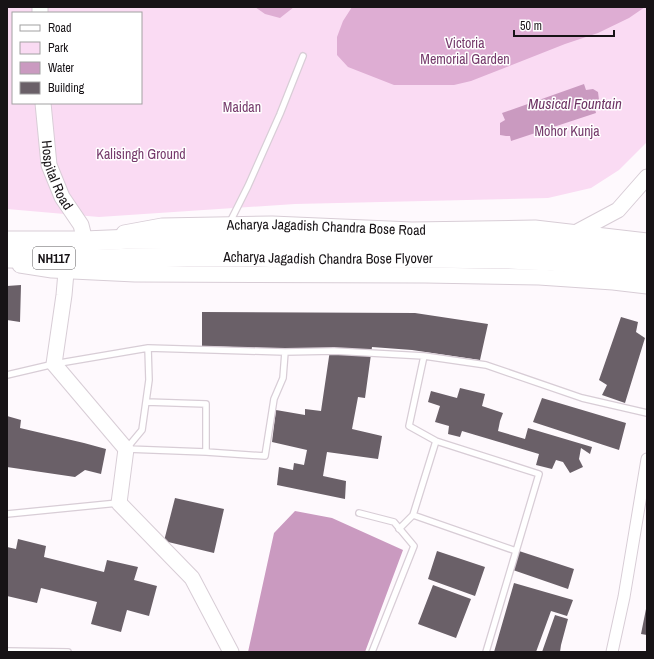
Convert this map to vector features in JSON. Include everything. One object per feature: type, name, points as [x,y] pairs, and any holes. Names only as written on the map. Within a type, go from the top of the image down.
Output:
[{"type":"highway","name":"Acharya Jagadish Chandra Bose Flyover","points":[[85,241],[132,239],[186,248],[258,257],[311,259],[508,259],[550,261],[614,268],[647,274]]},
{"type":"highway","name":"Acharya Jagadish Chandra Bose Road","points":[[7,240],[85,241]]},
{"type":"highway","name":"Acharya Jagadish Chandra Bose Flyover","points":[[7,258],[67,264],[186,248],[336,241],[401,240],[563,244],[647,256]]},
{"type":"main road","name":"Hospital Road","points":[[43,104],[49,165],[62,197],[81,225],[85,241]]},
{"type":"main road","points":[[575,233],[618,210],[647,177]]},
{"type":"main road","name":"Acharya Jagadish Chandra Bose Road","points":[[85,241],[162,226],[272,224],[412,230],[534,228],[647,241]]},
{"type":"main road","points":[[7,263],[52,270],[67,264],[135,274],[425,275],[523,277],[613,282],[647,286]]},
{"type":"main road","points":[[67,264],[54,364],[126,449],[119,503],[192,578],[231,652]]},
{"type":"street","points":[[612,652],[644,497],[647,459]]},
{"type":"lane","points":[[228,225],[248,186],[280,114],[303,56]]},
{"type":"lane","points":[[126,449],[142,430],[149,380],[148,348]]},
{"type":"lane","points":[[7,375],[54,364],[148,348],[286,352],[334,351],[424,356],[486,365],[582,398],[647,413]]},
{"type":"lane","points":[[126,449],[265,456],[274,399],[283,378],[286,352]]},
{"type":"lane","points":[[424,356],[409,426],[436,440],[540,474],[486,652]]},
{"type":"lane","points":[[146,402],[206,404],[206,452]]},
{"type":"lane","points":[[399,529],[413,515],[436,440]]},
{"type":"lane","points":[[7,514],[119,503]]},
{"type":"lane","points":[[359,513],[394,522],[414,546],[372,652]]},
{"type":"lane","points":[[413,515],[516,551]]},
{"type":"lane","points":[[7,651],[68,652]]},
{"type":"green space","name":"Maidan","points":[[7,7],[647,7],[647,142],[619,170],[591,188],[548,198],[295,204],[99,217],[7,209]]},
{"type":"green space","points":[[255,7],[294,7],[280,18],[265,14]]},
{"type":"green space","name":"Victoria Memorial Garden","points":[[352,7],[645,7],[629,18],[598,33],[565,44],[471,81],[454,85],[394,85],[348,67],[337,55],[337,37],[343,21]]},
{"type":"water","name":"Musical Fountain","points":[[584,84],[586,90],[593,89],[598,92],[599,100],[594,105],[596,113],[511,141],[510,136],[500,135],[500,123],[505,120],[502,113]]},
{"type":"water","points":[[295,511],[332,518],[403,550],[365,652],[248,652],[274,533]]},
{"type":"building","points":[[21,285],[20,322],[7,320],[7,286]]},
{"type":"building","points":[[202,312],[415,313],[488,324],[480,360],[412,350],[372,347],[365,398],[358,397],[352,429],[382,436],[378,459],[327,452],[323,476],[346,481],[345,499],[277,485],[279,467],[293,470],[294,463],[304,465],[307,450],[272,442],[276,410],[305,415],[305,409],[321,411],[330,350],[202,346]]},
{"type":"building","points":[[621,317],[638,322],[636,332],[645,338],[625,403],[602,395],[607,385],[599,380]]},
{"type":"building","points":[[460,388],[485,394],[482,406],[503,413],[498,431],[525,439],[528,428],[592,447],[590,454],[581,448],[579,459],[583,467],[570,473],[563,462],[556,460],[552,469],[536,465],[539,454],[462,431],[460,437],[448,434],[449,426],[435,422],[440,406],[428,402],[431,391],[457,398]]},
{"type":"building","points":[[542,398],[626,423],[619,450],[533,422]]},
{"type":"building","points":[[7,416],[21,420],[20,428],[106,449],[101,474],[85,470],[75,477],[7,467]]},
{"type":"building","points":[[175,498],[224,509],[214,553],[164,541]]},
{"type":"building","points":[[18,539],[46,546],[44,557],[104,572],[107,560],[138,567],[134,580],[157,586],[149,616],[127,610],[121,632],[91,624],[97,602],[41,588],[37,603],[7,596],[7,547],[16,549]]},
{"type":"building","points":[[437,551],[485,567],[475,596],[428,579]]},
{"type":"building","points":[[519,551],[574,569],[568,589],[513,570]]},
{"type":"building","points":[[514,583],[573,600],[567,616],[551,611],[536,652],[494,652]]},
{"type":"building","points":[[433,585],[471,599],[456,638],[418,624]]},
{"type":"building","points":[[646,609],[647,610],[647,635],[641,634]]},
{"type":"building","points":[[555,615],[568,619],[560,652],[542,652]]},
{"type":"park label","name":"Mohor Kunja","points":[[567,131]]},
{"type":"park label","name":"Kalisingh Ground","points":[[141,154]]}]
